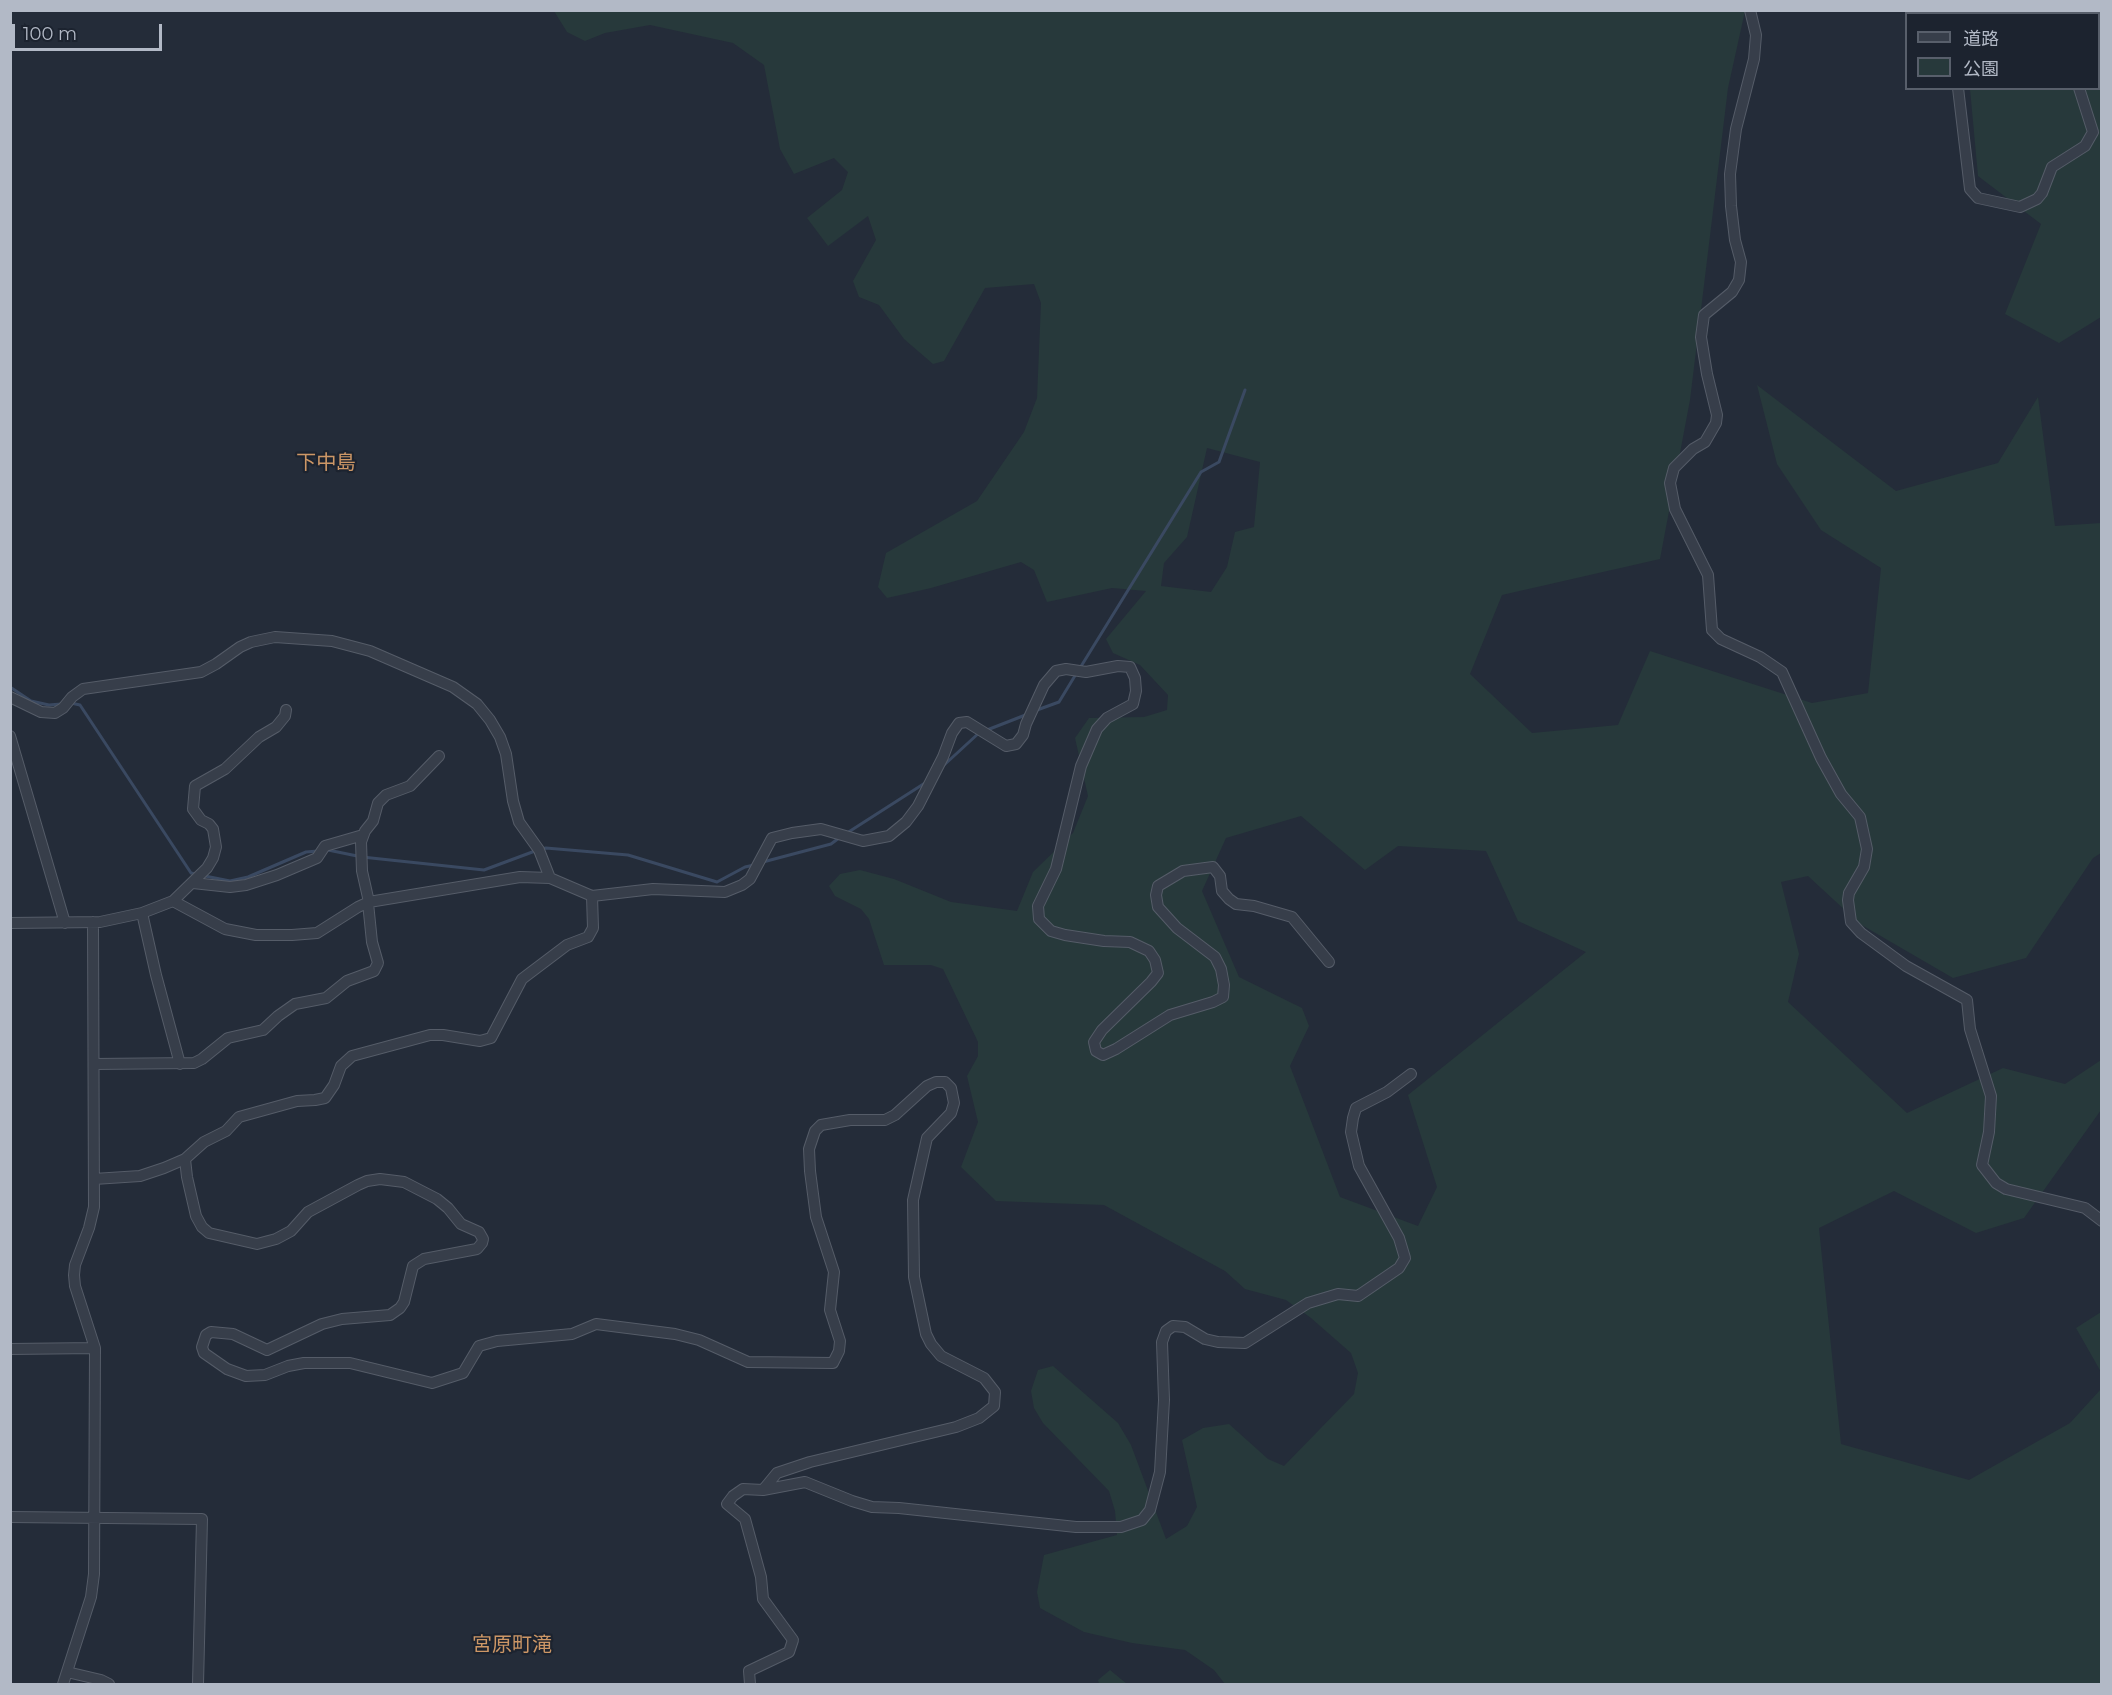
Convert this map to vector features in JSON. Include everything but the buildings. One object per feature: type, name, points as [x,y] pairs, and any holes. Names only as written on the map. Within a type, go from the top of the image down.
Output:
[{"type":"street","points":[[1750,10],[1755,35],[1755,59],[1736,129],[1730,174],[1735,240],[1741,262],[1739,280],[1732,292],[1704,315],[1701,337],[1717,415],[1716,423],[1705,442],[1693,449],[1674,468],[1670,483],[1675,509],[1708,575],[1712,630],[1721,639],[1760,657],[1782,672],[1840,794],[1860,818],[1867,849],[1863,867],[1848,900],[1851,922],[1861,933],[1906,966],[1967,1000],[1970,1029],[1991,1096],[1989,1132],[1982,1165],[1996,1183],[2006,1189],[2085,1208],[2102,1221]]},
{"type":"street","points":[[1958,90],[1970,189],[1978,198],[2020,207],[2037,199],[2042,193],[2052,167],[2085,146],[2093,132],[2080,90]]},
{"type":"street","points":[[10,697],[41,712],[55,713],[83,689],[194,674],[212,667],[245,645],[275,637],[332,641],[376,653],[458,690],[477,704],[490,720],[505,749],[513,801],[519,822],[538,850],[550,878]]},
{"type":"street","points":[[172,901],[225,928],[270,936],[317,933],[368,903],[520,878],[550,878],[592,896],[653,890],[725,892],[750,879],[772,838],[821,830],[863,840],[889,836],[906,822],[918,806],[943,757],[952,733],[959,723],[967,722],[1006,746],[1016,744],[1023,735],[1032,708],[1044,685],[1056,671],[1066,669],[1086,672],[1118,666],[1130,667],[1135,678],[1136,691],[1133,704],[1107,718],[1097,729],[1081,766],[1056,869],[1038,906],[1039,919],[1051,931],[1104,941],[1131,942],[1149,951],[1155,960],[1158,973],[1102,1030],[1094,1042],[1096,1051],[1103,1055],[1170,1016],[1223,997],[1221,969],[1215,957],[1177,928],[1158,907],[1156,895],[1158,886],[1183,871],[1213,867],[1220,876],[1222,891],[1229,899],[1236,904],[1254,906],[1292,917],[1329,962]]},
{"type":"street","points":[[10,923],[110,921],[142,913],[172,901],[193,883],[210,864],[215,853],[216,840],[211,826],[201,820],[193,809],[195,786],[225,769],[260,737],[276,727],[284,719],[286,710]]},
{"type":"street","points":[[10,736],[65,923]]},
{"type":"street","points":[[94,1064],[180,1064],[199,1061],[228,1038],[263,1030],[295,1004],[326,998],[346,981],[374,971],[378,963],[372,942],[361,866],[363,835],[373,821],[380,800],[386,795],[410,786],[439,756]]},
{"type":"street","points":[[193,883],[231,887],[246,885],[277,876],[317,858],[326,845],[363,835]]},
{"type":"street","points":[[94,1179],[140,1176],[186,1159],[204,1142],[226,1131],[239,1117],[297,1101],[315,1101],[325,1098],[334,1085],[340,1066],[352,1056],[430,1035],[480,1041],[491,1038],[522,980],[550,956],[567,945],[588,937],[593,928],[592,896]]},
{"type":"street","points":[[142,913],[180,1064]]},
{"type":"street","points":[[63,1684],[91,1597],[94,1574],[95,1348],[75,1286],[74,1275],[75,1265],[94,1207],[93,922]]},
{"type":"street","points":[[750,1684],[749,1671],[789,1652],[793,1640],[763,1599],[761,1577],[745,1519],[727,1504],[733,1496],[743,1489],[763,1490],[806,1482],[872,1507],[1045,1525],[1113,1528],[1142,1520],[1150,1510],[1160,1472],[1164,1400],[1162,1342],[1166,1331],[1173,1326],[1185,1327],[1205,1339],[1245,1343],[1308,1304],[1338,1294],[1358,1296],[1399,1268],[1405,1258],[1399,1238],[1359,1166],[1352,1132],[1356,1108],[1387,1092],[1411,1074]]},
{"type":"street","points":[[186,1159],[187,1177],[196,1216],[202,1227],[209,1233],[258,1244],[276,1239],[291,1231],[308,1212],[358,1185],[380,1179],[404,1182],[424,1192],[445,1205],[458,1222],[479,1232],[483,1239],[477,1249],[424,1258],[413,1266],[404,1302],[390,1316],[342,1319],[322,1324],[267,1350],[233,1334],[211,1332],[206,1335],[202,1347],[204,1353],[227,1369],[246,1376],[264,1375],[288,1366],[350,1363],[432,1383],[463,1373],[479,1346],[496,1341],[572,1334],[596,1324],[675,1334],[699,1340],[748,1362],[833,1363],[839,1351],[840,1341],[830,1310],[834,1272],[816,1217],[810,1171],[809,1149],[815,1131],[821,1125],[850,1120],[885,1120],[895,1115],[927,1086],[936,1082],[945,1082],[951,1088],[954,1103],[951,1113],[927,1138],[913,1200],[914,1277],[926,1334],[931,1344],[941,1356],[984,1378],[994,1392],[994,1406],[979,1418],[956,1427],[810,1462],[777,1473],[763,1490]]},
{"type":"street","points":[[10,1349],[95,1348]]},
{"type":"street","points":[[10,1516],[202,1519],[198,1684]]},
{"type":"street","points":[[67,1672],[109,1684]]},
{"type":"green space","points":[[554,11],[1745,11],[1728,88],[1690,400],[1660,559],[1502,595],[1470,674],[1532,733],[1618,725],[1650,651],[1812,703],[1868,693],[1881,568],[1821,530],[1777,464],[1757,385],[1896,491],[1998,463],[2038,397],[2055,526],[2101,523],[2101,853],[2093,858],[2026,958],[1953,978],[1860,924],[1808,876],[1781,882],[1799,954],[1788,1002],[1907,1113],[2003,1068],[2065,1084],[2101,1060],[2101,1110],[2024,1218],[1976,1233],[1894,1191],[1819,1228],[1841,1444],[1969,1480],[2070,1423],[2101,1389],[2101,1684],[1225,1684],[1214,1670],[1185,1650],[1132,1643],[1084,1632],[1040,1608],[1037,1592],[1044,1555],[1117,1535],[1115,1511],[1109,1491],[1043,1423],[1034,1408],[1031,1391],[1038,1370],[1053,1366],[1118,1423],[1131,1445],[1166,1539],[1187,1526],[1197,1507],[1182,1440],[1203,1428],[1229,1424],[1268,1459],[1284,1466],[1354,1394],[1358,1373],[1351,1353],[1311,1318],[1286,1300],[1245,1289],[1225,1271],[1104,1205],[996,1201],[961,1167],[978,1122],[967,1076],[978,1056],[978,1042],[943,969],[931,965],[884,965],[869,919],[861,909],[835,896],[829,886],[840,874],[860,870],[894,879],[951,902],[1017,911],[1033,872],[1073,833],[1088,796],[1075,738],[1089,718],[1144,717],[1167,710],[1168,695],[1140,665],[1113,653],[1106,639],[1146,591],[1112,588],[1047,602],[1034,570],[1021,562],[887,598],[878,587],[886,553],[977,501],[1024,432],[1037,398],[1041,303],[1034,284],[985,288],[944,361],[933,364],[904,339],[879,305],[859,297],[853,281],[876,240],[868,216],[828,246],[807,218],[842,190],[848,172],[834,158],[794,174],[780,149],[764,65],[733,43],[650,25],[605,33],[585,41],[567,32]],"holes":[[[1207,448],[1260,462],[1254,527],[1235,532],[1227,567],[1211,592],[1161,586],[1164,563],[1187,537]],[[1301,816],[1365,870],[1398,846],[1486,851],[1518,921],[1586,952],[1408,1095],[1437,1187],[1418,1226],[1340,1197],[1290,1066],[1309,1026],[1302,1008],[1239,977],[1202,891],[1226,838]]]},
{"type":"green space","points":[[2101,11],[2101,317],[2059,343],[2005,314],[2041,224],[1978,176],[1970,90],[2100,90],[2100,12],[1955,12]]},
{"type":"green space","points":[[2101,1312],[2101,1372],[2076,1328]]},
{"type":"green space","points":[[1110,1670],[1127,1684],[1099,1684],[1098,1680]]},
{"type":"waterway","points":[[1080,668],[1201,472],[1219,462],[1245,390]]},
{"type":"waterway","points":[[1037,710],[1059,702],[1076,674]]},
{"type":"waterway","points":[[10,687],[31,701],[49,705],[61,704]]},
{"type":"waterway","points":[[71,703],[80,705],[191,873],[195,874]]},
{"type":"waterway","points":[[987,730],[1028,714]]},
{"type":"waterway","points":[[943,766],[980,732]]},
{"type":"waterway","points":[[847,833],[925,783]]},
{"type":"waterway","points":[[763,862],[831,844],[839,838]]},
{"type":"waterway","points":[[541,849],[628,855],[717,882],[745,867],[754,865]]},
{"type":"waterway","points":[[328,850],[362,857],[484,870],[535,851]]},
{"type":"waterway","points":[[205,876],[230,881],[248,877],[306,852],[318,851]]},
{"type":"district","name":"下中島","points":[[326,463]]},
{"type":"district","name":"宮原町滝","points":[[512,1645]]}]
